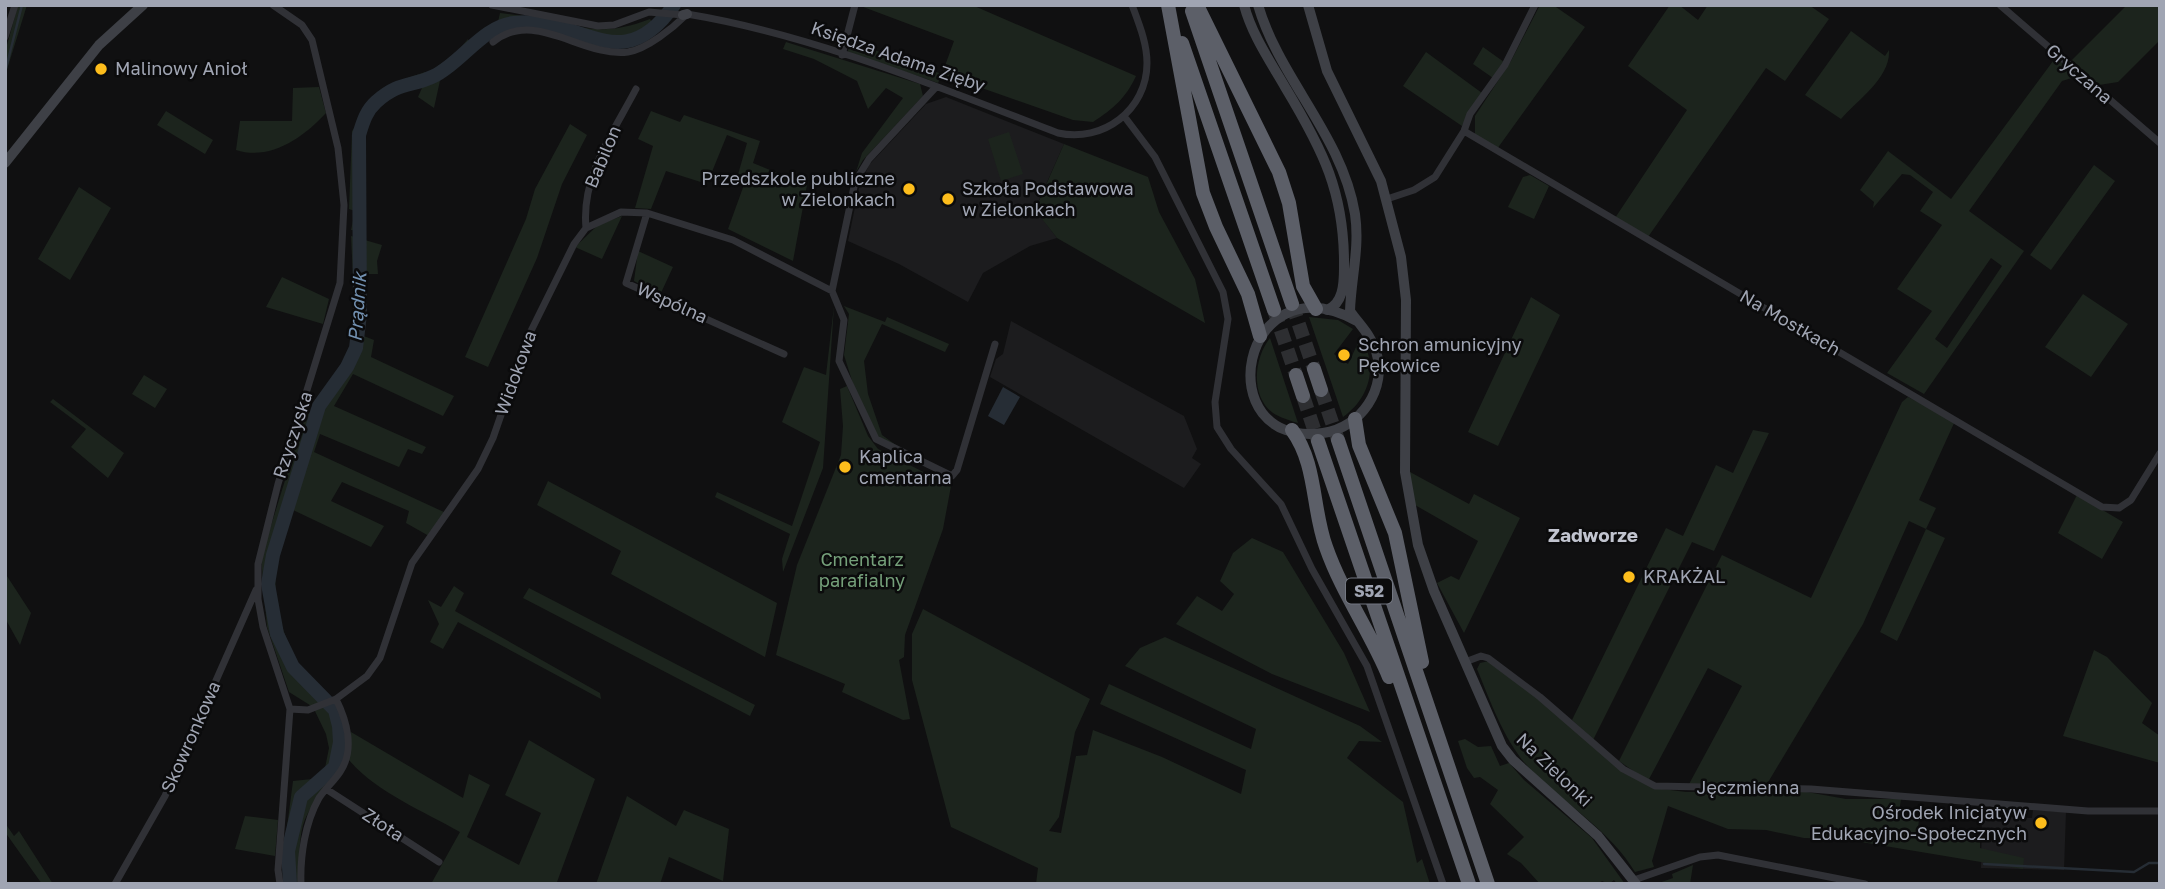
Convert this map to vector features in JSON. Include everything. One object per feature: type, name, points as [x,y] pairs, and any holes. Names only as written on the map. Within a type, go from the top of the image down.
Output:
[{"type":"highway","points":[[1169,5],[1274,310]]},
{"type":"highway","points":[[1169,5],[1203,193],[1216,228],[1248,294],[1260,336]]},
{"type":"highway","points":[[1190,5],[1292,304]]},
{"type":"highway","points":[[1198,5],[1279,172],[1289,203],[1303,286],[1322,309]]},
{"type":"highway","points":[[1314,369],[1321,390]]},
{"type":"highway","points":[[1296,375],[1303,396]]},
{"type":"highway","points":[[1355,419],[1359,445],[1400,548],[1431,713]]},
{"type":"highway","points":[[1292,430],[1300,440],[1309,467],[1322,534],[1333,564],[1420,741]]},
{"type":"highway","name":"S52","points":[[1338,440],[1489,884]]},
{"type":"highway","name":"S52","points":[[1318,441],[1469,884]]},
{"type":"main road","points":[[5,163],[99,45],[143,5]]},
{"type":"main road","points":[[1244,5],[1265,54],[1322,150],[1338,194],[1343,224],[1344,280],[1338,301],[1322,309],[1287,315],[1260,336],[1251,360],[1252,396],[1270,418],[1292,430],[1322,433],[1355,419],[1374,393],[1379,369],[1373,341],[1350,311],[1358,247],[1345,177],[1332,145],[1270,37],[1258,5]]},
{"type":"main road","name":"Na Zielonki","points":[[1308,5],[1326,71],[1368,152],[1387,199],[1401,257],[1405,300],[1404,439],[1408,498],[1418,545],[1434,591],[1493,729],[1513,760],[1598,836],[1635,882]]},
{"type":"main road","points":[[1322,309],[1357,321]]},
{"type":"street","points":[[5,37],[15,5]]},
{"type":"street","name":"Rzyczyska","points":[[273,5],[302,25],[312,40],[338,148],[344,205],[340,282],[261,546],[257,586],[263,627],[290,709],[279,884]]},
{"type":"street","name":"Księdza Adama Zięby","points":[[492,5],[597,26],[614,25],[649,12],[685,15],[771,33],[936,87],[1064,134],[1093,133],[1108,128],[1124,116]]},
{"type":"street","points":[[842,55],[855,5]]},
{"type":"street","points":[[1132,5],[1143,39],[1147,64],[1142,89],[1124,116],[1155,157],[1223,292],[1228,320],[1215,402],[1217,427],[1224,442],[1281,504],[1312,569],[1367,666],[1443,884]]},
{"type":"street","points":[[1387,199],[1415,190],[1435,177],[1464,131],[1470,114],[1507,61],[1535,5]]},
{"type":"street","name":"Gryczana","points":[[2000,5],[2160,143]]},
{"type":"street","points":[[493,42],[502,35],[519,29],[541,30],[606,51],[625,52],[654,39],[685,15]]},
{"type":"street","points":[[541,30],[544,16]]},
{"type":"street","points":[[936,87],[869,159],[855,182],[832,291],[844,320],[839,361],[876,439],[952,476],[957,470],[995,344]]},
{"type":"street","name":"Babilon","points":[[586,228],[585,203],[597,163],[636,89]]},
{"type":"street","name":"Na Mostkach","points":[[1464,131],[2102,507],[2119,508],[2131,500],[2160,453]]},
{"type":"street","points":[[586,228],[621,212],[647,213],[726,237],[832,291]]},
{"type":"street","name":"Wspólna","points":[[647,213],[626,283],[784,354]]},
{"type":"street","name":"Widokowa","points":[[290,709],[308,710],[335,700],[367,676],[380,658],[412,563],[478,469],[493,438],[528,337],[573,244],[586,228]]},
{"type":"street","name":"Skowronkowa","points":[[116,884],[165,796],[257,586]]},
{"type":"street","name":"Jęczmienna","points":[[1465,662],[1481,656],[1488,658],[1540,697],[1623,769],[1655,786],[1811,789],[2088,811],[2160,811]]},
{"type":"street","points":[[301,884],[309,824],[326,789],[341,770],[348,754],[348,733],[335,700]]},
{"type":"street","name":"Złota","points":[[326,789],[439,862]]},
{"type":"street","points":[[1635,882],[1700,857],[1718,855],[1865,884]]},
{"type":"shaded area","name":"Szkoła Podstawowa w Zielonkach","points":[[946,97],[1064,144],[1035,209],[1057,238],[1030,246],[983,273],[968,302],[899,264],[848,241],[859,188],[869,165],[926,104]]},
{"type":"shaded area","points":[[1011,321],[1184,416],[1197,449],[1192,458],[1201,464],[1184,488],[990,377],[996,359],[1003,354]]},
{"type":"shaded area","points":[[1003,387],[1020,397],[1004,425],[988,416]]},
{"type":"shaded area","points":[[2033,810],[2066,812],[2064,870],[1981,868],[1982,816],[2032,818]]},
{"type":"green space","points":[[18,5],[27,5],[5,76],[7,45]]},
{"type":"green space","points":[[858,5],[972,5],[1136,76],[1113,108],[1093,122],[1073,120],[942,74],[954,41]]},
{"type":"green space","points":[[1540,5],[1553,5],[1585,27],[1497,149],[1475,135],[1475,116],[1511,61]]},
{"type":"green space","points":[[1670,5],[1679,5],[1698,20],[1708,5],[1809,5],[1829,19],[1785,81],[1766,68],[1648,237],[1615,218],[1687,110],[1628,66]]},
{"type":"green space","points":[[2127,5],[2160,5],[2160,40],[2118,82],[2099,85],[2072,60]]},
{"type":"green space","points":[[500,13],[540,18],[540,28],[505,33],[475,50],[473,42],[497,26]]},
{"type":"green space","points":[[546,19],[598,29],[622,27],[650,19],[652,22],[669,23],[624,47],[590,43],[544,28]]},
{"type":"green space","points":[[1851,31],[1885,56],[1889,50],[1888,60],[1879,79],[1841,119],[1805,95]]},
{"type":"green space","points":[[468,39],[472,53],[441,76],[434,108],[418,97],[422,88],[412,86],[395,91],[375,109],[362,140],[360,159],[363,231],[351,230],[355,211],[349,209],[352,131],[380,93],[396,82],[425,72],[427,74],[456,53]]},
{"type":"green space","points":[[849,41],[942,74],[938,83],[848,52]]},
{"type":"green space","points":[[786,42],[920,84],[923,96],[863,160],[856,172],[862,153],[903,98],[886,88],[868,109],[857,81],[814,59],[783,49]]},
{"type":"green space","points":[[1483,47],[1504,62],[1493,78],[1473,64]]},
{"type":"green space","points":[[1426,52],[1482,93],[1462,126],[1403,86]]},
{"type":"green space","points":[[2056,57],[2075,77],[2062,81],[1969,211],[2024,251],[1924,394],[1887,373],[1932,311],[1897,289],[1942,225],[1920,211],[1933,192],[1910,175],[1902,174],[1873,208],[1874,202],[1860,190],[1888,151],[1951,199]],"holes":[[[1991,258],[2002,266],[1947,348],[1935,339]]]},
{"type":"green space","points":[[319,87],[326,113],[307,131],[273,150],[249,153],[236,150],[240,121],[292,121],[293,88]]},
{"type":"green space","points":[[166,111],[213,140],[205,154],[157,125]]},
{"type":"green space","points":[[651,111],[680,122],[684,115],[760,141],[753,163],[807,185],[793,261],[728,229],[745,182],[737,178],[747,143],[727,135],[707,184],[666,171],[651,209],[635,208],[653,146],[638,139]]},
{"type":"green space","points":[[570,124],[587,135],[562,184],[537,258],[488,367],[465,357],[526,219],[535,189]]},
{"type":"green space","points":[[1009,132],[1023,174],[1001,181],[988,139]]},
{"type":"green space","points":[[1064,144],[1148,177],[1159,212],[1195,279],[1205,323],[1057,238],[1035,210]]},
{"type":"green space","points":[[2094,165],[2115,181],[2051,270],[2030,255]]},
{"type":"green space","points":[[1530,175],[1549,186],[1534,219],[1508,207],[1523,177]]},
{"type":"green space","points":[[79,187],[111,208],[70,280],[38,259]]},
{"type":"green space","points":[[622,216],[602,259],[575,247],[598,225]]},
{"type":"green space","points":[[351,236],[382,245],[377,261],[378,274],[362,274],[361,303],[354,299]]},
{"type":"green space","points":[[638,251],[673,267],[660,295],[634,281]]},
{"type":"green space","points":[[282,277],[329,299],[323,324],[266,307]]},
{"type":"green space","points":[[2083,294],[2128,324],[2091,377],[2045,347]]},
{"type":"green space","points":[[1531,297],[1560,315],[1498,446],[1468,432]]},
{"type":"green space","points":[[834,306],[823,468],[783,572],[782,559],[790,534],[715,497],[717,492],[792,526],[820,442],[782,422],[804,367],[826,375]]},
{"type":"green space","points":[[844,306],[885,322],[887,317],[949,344],[945,352],[882,324],[864,361],[868,394],[882,435],[900,448],[878,437],[854,387],[844,355],[849,314]]},
{"type":"green space","points":[[357,311],[364,314],[361,335],[374,340],[371,357],[454,396],[443,416],[353,374],[334,406],[426,447],[422,454],[408,449],[399,467],[320,434],[314,452],[446,513],[429,536],[406,523],[409,511],[342,482],[331,501],[384,526],[371,547],[293,510],[276,571],[279,616],[295,658],[333,721],[341,745],[337,767],[303,825],[299,884],[284,884],[283,858],[293,781],[312,779],[325,768],[329,748],[326,734],[313,707],[289,692],[267,627],[261,558],[304,419],[341,373],[350,356],[356,334],[352,330]]},
{"type":"green space","points":[[1309,317],[1338,320],[1353,329],[1334,354],[1348,364],[1358,343],[1365,345],[1370,365],[1368,385],[1358,402],[1343,417]]},
{"type":"green space","points":[[1270,338],[1298,423],[1273,413],[1261,397],[1258,366],[1260,356]]},
{"type":"green space","points":[[144,375],[167,389],[155,408],[132,394]]},
{"type":"green space","name":"Cmentarz parafialny","points":[[847,386],[868,436],[878,449],[951,486],[943,529],[905,635],[904,657],[899,660],[910,719],[903,720],[842,692],[845,684],[776,655],[797,565],[841,455],[843,426],[840,389]]},
{"type":"green space","points":[[1908,397],[1955,421],[1919,500],[1936,508],[1926,529],[1909,521],[1863,624],[1767,784],[1688,786],[1742,686],[1708,668],[1648,781],[1619,761],[1722,555],[1811,598],[1902,402]]},
{"type":"green space","points":[[53,399],[124,453],[108,478],[71,447],[86,429],[50,402]]},
{"type":"green space","points":[[1753,430],[1769,433],[1714,551],[1692,542],[1593,740],[1572,720],[1666,528],[1683,536],[1716,465],[1733,473]]},
{"type":"green space","points":[[1410,472],[1469,504],[1474,494],[1520,518],[1464,633],[1437,583],[1451,576],[1459,580],[1478,541],[1408,501]]},
{"type":"green space","points":[[548,481],[777,603],[765,657],[611,574],[621,551],[537,505]]},
{"type":"green space","points":[[2077,495],[2123,522],[2102,559],[2058,533]]},
{"type":"green space","points":[[1926,529],[1945,538],[1897,641],[1880,632]]},
{"type":"green space","points":[[1252,538],[1283,552],[1344,653],[1370,712],[1272,674],[1176,624],[1197,596],[1222,611],[1234,594],[1220,581],[1233,553]]},
{"type":"green space","points":[[5,573],[31,613],[20,645],[5,618]]},
{"type":"green space","points":[[454,586],[464,593],[455,611],[600,693],[601,699],[458,622],[443,649],[430,642],[439,624],[428,600],[441,607]]},
{"type":"green space","points":[[529,588],[755,705],[750,716],[523,598]]},
{"type":"green space","points":[[923,609],[1090,699],[1075,732],[1059,817],[1049,831],[1061,833],[1076,756],[1087,755],[1093,730],[1162,757],[1241,794],[1246,770],[1100,704],[1109,684],[1251,749],[1256,729],[1125,666],[1140,648],[1165,637],[1360,726],[1382,742],[1359,741],[1347,758],[1403,802],[1417,863],[1422,859],[1430,884],[1036,884],[1038,868],[951,827],[912,680],[912,634]]},
{"type":"green space","points":[[2094,650],[2107,657],[2152,703],[2142,723],[2160,736],[2160,763],[2063,736]]},
{"type":"green space","points":[[1489,661],[1540,699],[1621,770],[1654,788],[1686,792],[1807,792],[1846,799],[1901,799],[1899,813],[1919,818],[1918,830],[1980,835],[1980,848],[2024,858],[2023,869],[1843,839],[1804,838],[1766,830],[1728,829],[1668,806],[1652,861],[1654,867],[1635,872],[1614,844],[1534,773],[1515,750],[1477,669],[1480,663]]},
{"type":"green space","points":[[351,732],[463,798],[469,774],[490,785],[467,837],[519,865],[541,813],[505,795],[529,740],[595,779],[557,882],[560,884],[431,884],[460,832],[401,800],[360,771],[349,760]]},
{"type":"green space","points":[[1465,739],[1478,747],[1491,746],[1500,766],[1509,763],[1524,780],[1592,838],[1625,884],[1617,884],[1614,880],[1609,884],[1602,881],[1598,884],[1540,884],[1521,863],[1507,854],[1524,837],[1490,804],[1498,790],[1480,777],[1474,778],[1467,768],[1458,741]]},
{"type":"green space","points":[[627,796],[676,826],[684,810],[729,829],[723,881],[669,857],[660,884],[596,884]]},
{"type":"green space","points":[[245,816],[278,820],[275,856],[235,849]]},
{"type":"green space","points":[[5,823],[14,836],[19,831],[53,884],[42,884],[5,832]]},
{"type":"green space","points":[[1693,865],[1690,884],[1656,884],[1673,878],[1672,874]]},
{"type":"waterway","points":[[5,72],[22,5]]},
{"type":"waterway","name":"Prądnik","points":[[290,884],[288,851],[301,797],[335,767],[340,742],[339,726],[335,710],[293,667],[277,634],[268,584],[273,555],[319,406],[347,367],[356,348],[360,314],[359,135],[365,117],[384,95],[399,87],[434,76],[454,63],[482,38],[503,26],[538,23],[600,40],[618,42],[636,39],[654,27],[674,5]]},
{"type":"waterway","points":[[1984,864],[2134,872],[2149,863],[2160,863]]},
{"type":"tunnel","points":[[1292,304],[1314,369]]},
{"type":"tunnel","points":[[1274,310],[1296,375]]},
{"type":"tunnel","points":[[1321,390],[1338,440]]},
{"type":"tunnel","points":[[1303,396],[1318,441]]},
{"type":"place","name":"Malinowy Anioł","points":[[101,69]]},
{"type":"place","name":"Przedszkole publiczne w Zielonkach","points":[[909,189]]},
{"type":"place","name":"Szkoła Podstawowa w Zielonkach","points":[[948,199]]},
{"type":"place","name":"Schron amunicyjny Pękowice","points":[[1344,355]]},
{"type":"place","name":"Kaplica cmentarna","points":[[845,467]]},
{"type":"place","name":"KRAKŻAL","points":[[1629,577]]},
{"type":"place","name":"Ośrodek Inicjatyw Edukacyjno-Społecznych","points":[[2041,823]]},
{"type":"district","name":"Zadworze","points":[[1593,535]]}]
